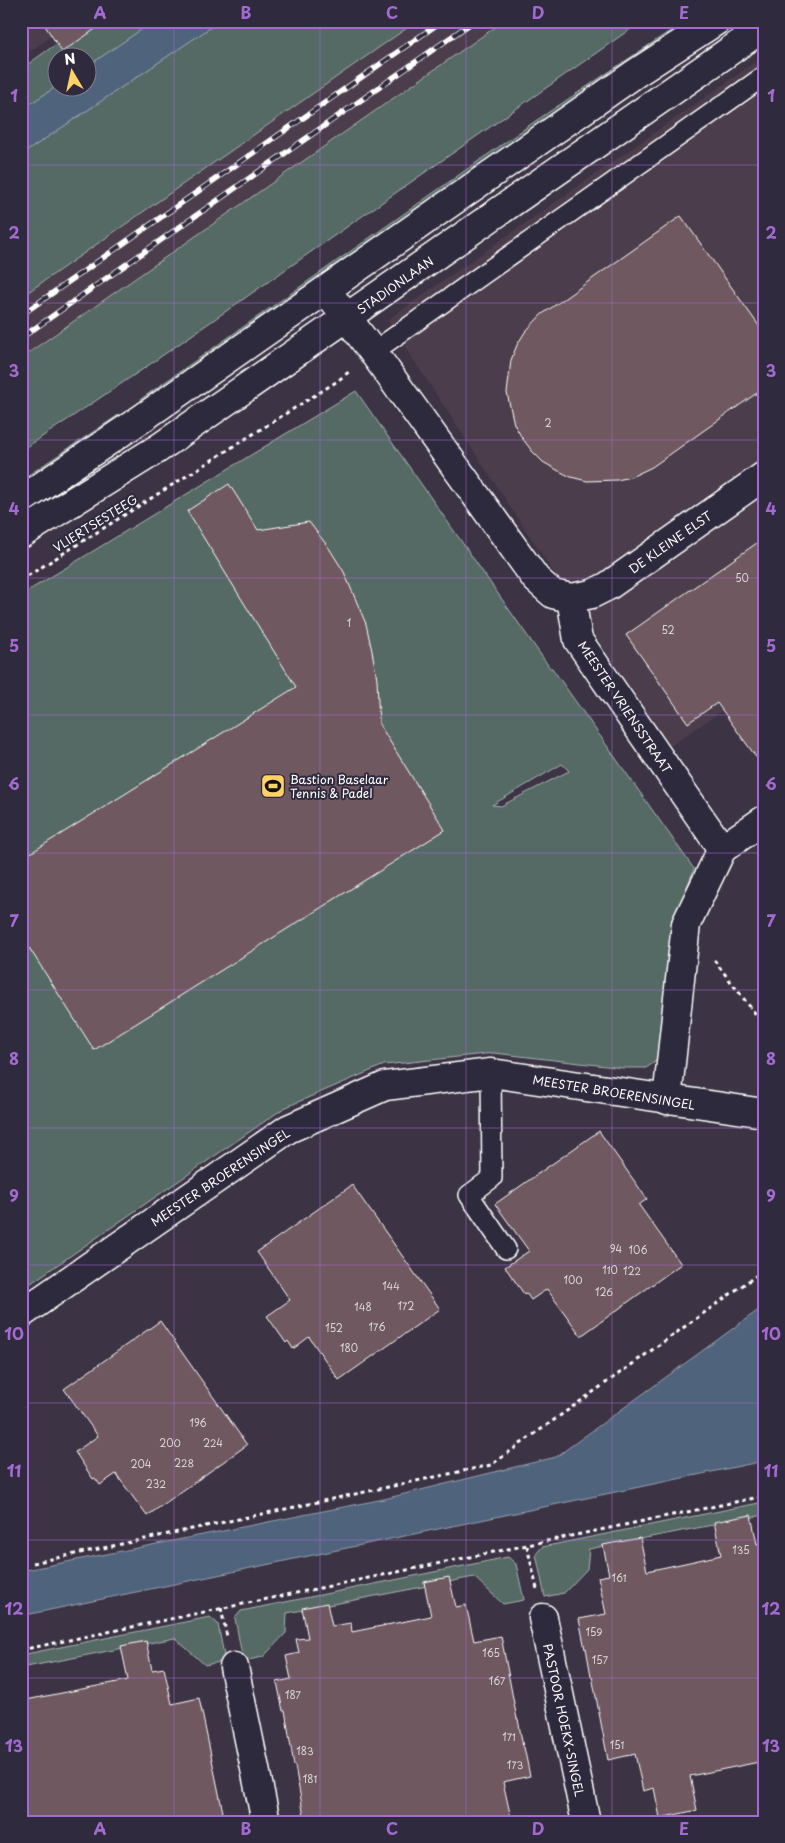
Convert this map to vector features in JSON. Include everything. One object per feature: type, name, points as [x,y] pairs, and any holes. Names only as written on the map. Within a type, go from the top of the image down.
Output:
[{"type":"street","points":[[21,500],[636,73],[716,21]]},
{"type":"street","name":"STADIONLAAN","points":[[21,534],[159,448],[764,27]]},
{"type":"street","points":[[326,290],[373,352],[536,580],[554,594],[571,598]]},
{"type":"street","name":"DE KLEINE ELST","points":[[571,598],[592,594],[608,586],[764,476]]},
{"type":"street","name":"MEESTER VRIENSSTRAAT","points":[[571,598],[578,640],[722,849]]},
{"type":"street","points":[[667,1100],[686,924],[722,849],[764,820]]},
{"type":"street","name":"MEESTER BROERENSINGEL","points":[[21,1314],[288,1129],[385,1086],[491,1073],[764,1113]]},
{"type":"street","name":"PASTOOR HOEKX-SINGEL","points":[[543,1618],[586,1822]]},
{"type":"street","points":[[234,1667],[266,1822]]},
{"type":"lane","points":[[373,352],[764,76]]},
{"type":"lane","points":[[491,1073],[492,1178],[469,1195],[506,1249]]},
{"type":"path","name":"VLIERTSESTEEG","points":[[21,580],[336,382],[373,352]]},
{"type":"path","points":[[686,924],[764,1025]]},
{"type":"path","points":[[33,1563],[491,1465],[764,1270]]},
{"type":"path","points":[[21,1650],[764,1496]]},
{"type":"path","points":[[528,1546],[543,1618]]},
{"type":"shaded area","points":[[21,21],[73,21],[21,58]]},
{"type":"shaded area","points":[[417,21],[504,21],[21,358],[21,297]]},
{"type":"shaded area","points":[[764,56],[764,682],[669,747],[387,320]]},
{"type":"green space","points":[[89,21],[154,21],[98,59],[98,48],[51,48]]},
{"type":"green space","points":[[220,21],[417,21],[21,297],[21,155]]},
{"type":"green space","points":[[504,21],[642,21],[146,367],[21,451],[21,358]]},
{"type":"green space","points":[[685,21],[699,21],[143,404],[141,399],[534,122]]},
{"type":"green space","points":[[48,50],[48,92],[21,110],[21,69]]},
{"type":"green space","name":"Bastion Baselaar Tennis & Padel","points":[[356,391],[550,668],[552,668],[694,869],[675,918],[661,1049],[655,1062],[646,1068],[623,1068],[494,1053],[384,1065],[284,1108],[21,1290],[21,595]],"holes":[[[562,764],[569,771],[501,806],[492,805]]]},
{"type":"green space","points":[[120,414],[125,419],[21,489],[21,480]]},
{"type":"green space","points":[[764,1502],[764,1515],[589,1549],[587,1569],[564,1593],[545,1597],[536,1554],[542,1547]]},
{"type":"green space","points":[[508,1557],[516,1564],[524,1600],[503,1604],[474,1577],[287,1613],[286,1633],[263,1657],[243,1661],[235,1618],[241,1611]]},
{"type":"green space","points":[[210,1617],[218,1624],[225,1661],[205,1665],[175,1638],[21,1668],[21,1655]]},
{"type":"water","points":[[154,21],[220,21],[21,155],[21,110],[48,92],[48,98],[98,98],[98,59]]},
{"type":"water","points":[[764,1306],[764,1461],[21,1616],[21,1571],[384,1499],[556,1457]]},
{"type":"building","points":[[42,21],[107,21],[68,48],[59,48]]},
{"type":"building","points":[[681,216],[764,333],[764,388],[652,467],[631,477],[617,480],[587,481],[571,477],[543,462],[522,438],[514,424],[507,393],[511,360],[517,345],[525,332],[541,315]]},
{"type":"building","points":[[229,484],[258,530],[309,522],[344,572],[366,624],[377,679],[379,724],[445,830],[94,1050],[21,935],[21,859],[296,687],[187,511]]},
{"type":"building","points":[[764,538],[764,768],[717,703],[688,723],[626,635]]},
{"type":"building","points":[[599,1131],[647,1199],[639,1205],[681,1264],[581,1336],[547,1289],[531,1300],[526,1293],[524,1294],[505,1267],[529,1251],[495,1204]]},
{"type":"building","points":[[352,1185],[440,1309],[339,1380],[309,1337],[293,1349],[288,1341],[286,1343],[267,1316],[290,1300],[257,1252]]},
{"type":"building","points":[[160,1321],[247,1445],[147,1516],[116,1474],[100,1485],[95,1478],[93,1479],[75,1452],[98,1436],[64,1389]]},
{"type":"building","points":[[751,1515],[757,1544],[764,1543],[764,1761],[690,1776],[697,1810],[660,1818],[654,1788],[643,1791],[635,1754],[608,1760],[579,1619],[606,1614],[598,1577],[609,1575],[603,1545],[640,1538],[647,1571],[721,1555],[714,1522]]},
{"type":"building","points":[[449,1577],[456,1607],[466,1605],[474,1641],[501,1636],[530,1776],[503,1782],[511,1818],[494,1822],[305,1822],[285,1710],[283,1711],[277,1682],[291,1679],[286,1656],[299,1653],[296,1639],[308,1638],[302,1608],[327,1603],[332,1626],[351,1623],[352,1632],[431,1616],[424,1582]]},
{"type":"building","points":[[146,1641],[152,1670],[164,1668],[172,1704],[199,1698],[225,1822],[21,1822],[21,1701],[128,1680],[121,1646]]},
{"type":"railway","points":[[21,315],[442,21]]},
{"type":"railway","points":[[21,338],[474,21]]},
{"type":"place","name":"Bastion Baselaar Tennis & Padel","points":[[273,786]]}]
